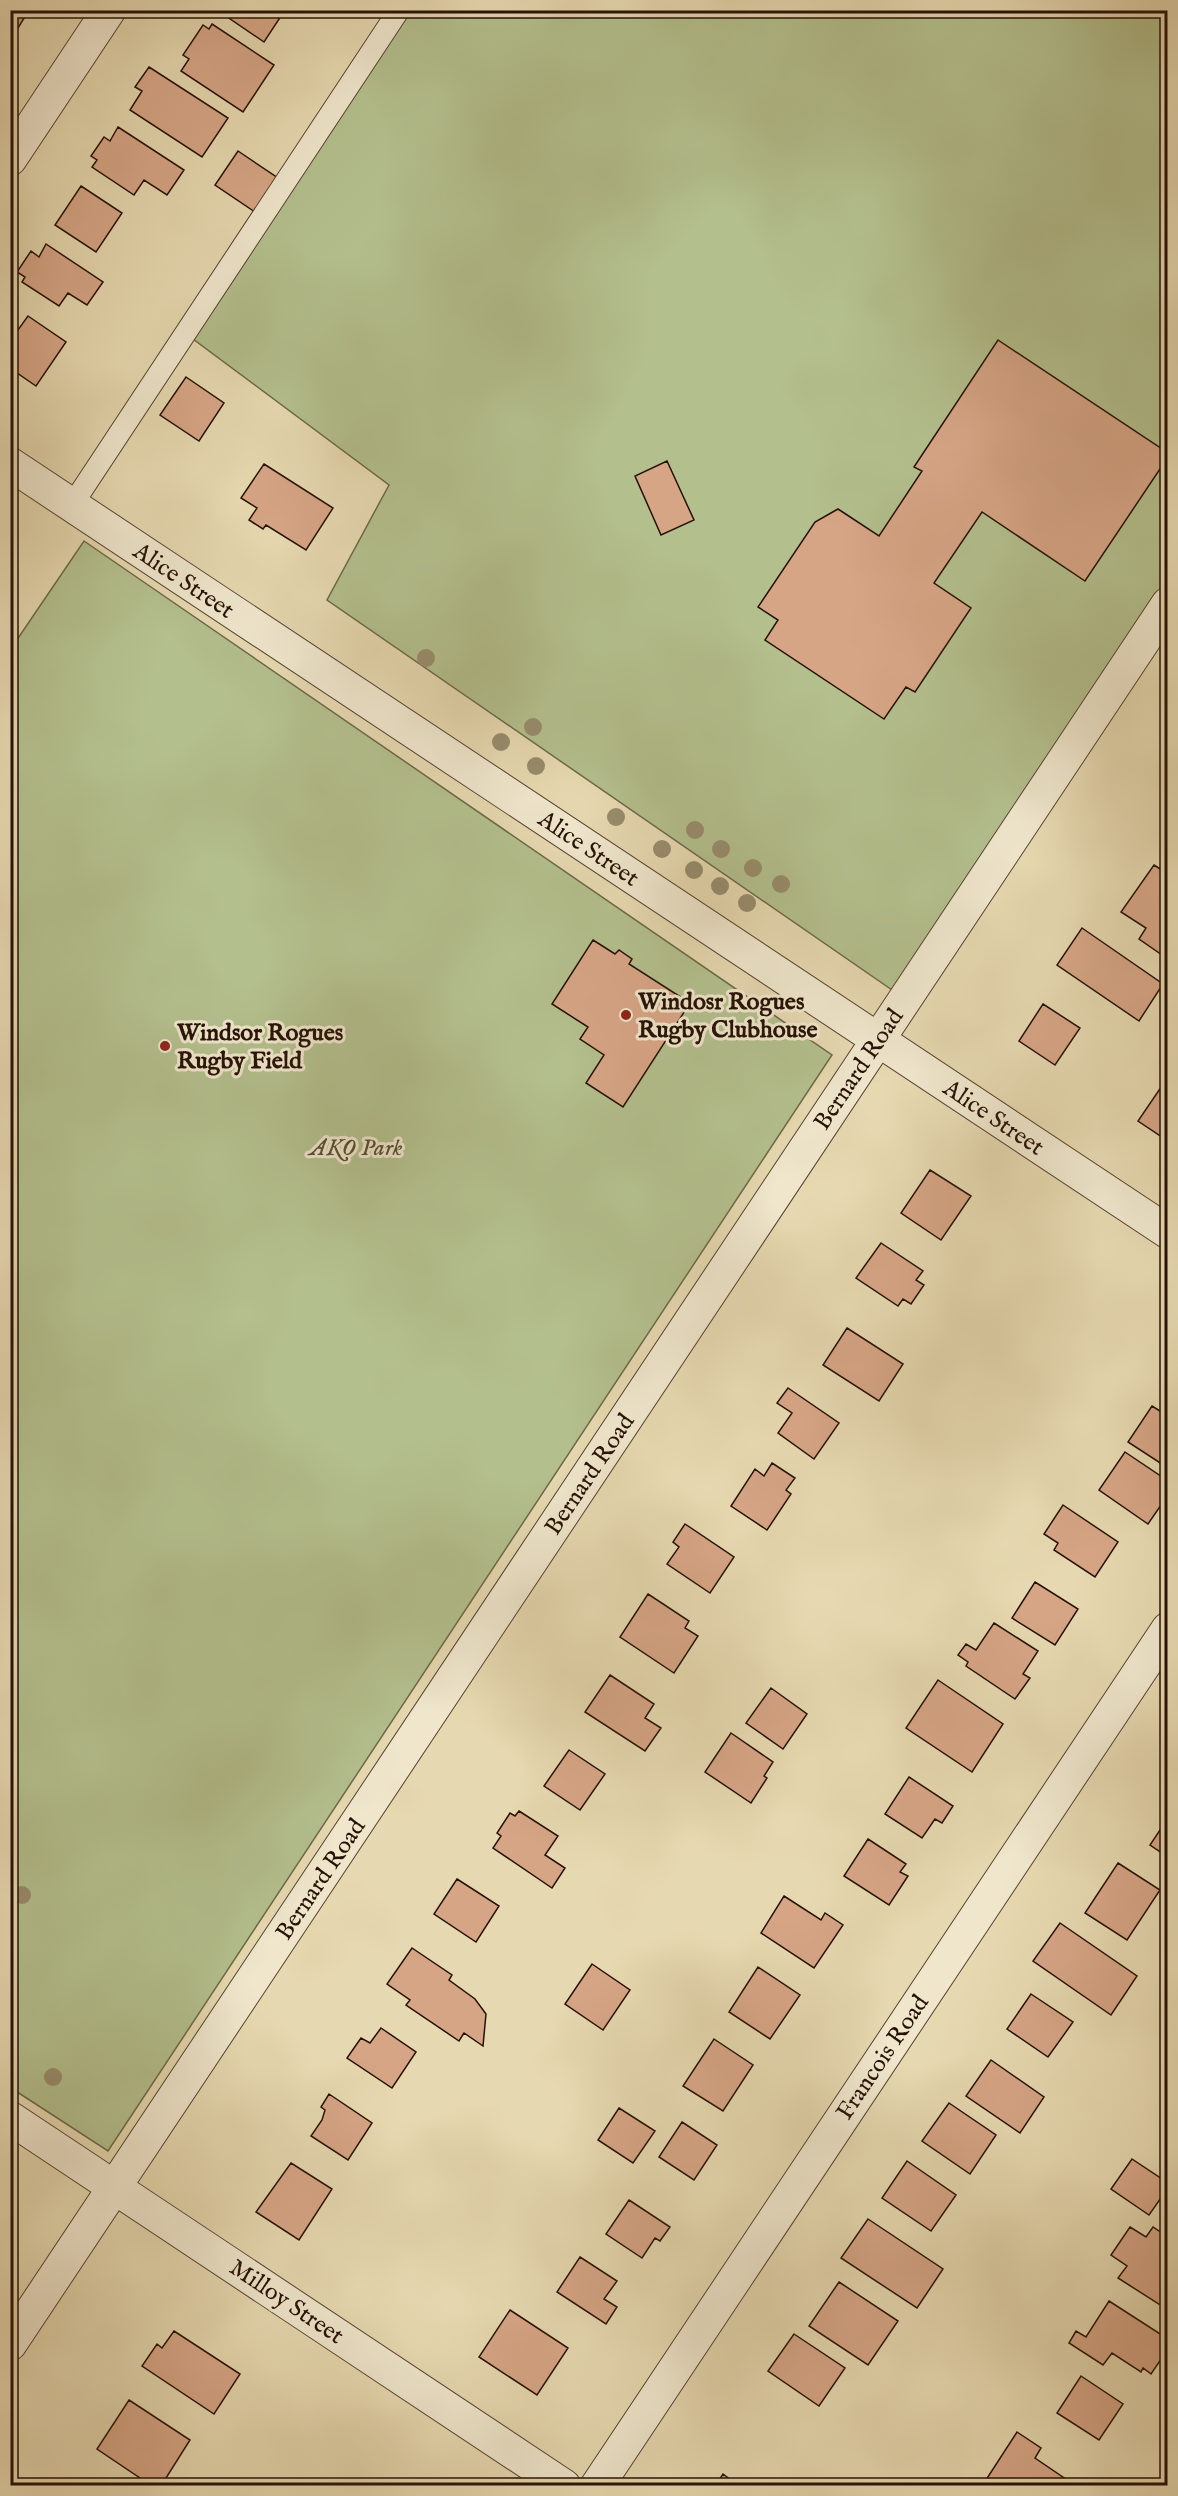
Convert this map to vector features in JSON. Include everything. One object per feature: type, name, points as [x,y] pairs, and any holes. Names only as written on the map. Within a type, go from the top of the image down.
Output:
[{"type":"street","points":[[10,159],[109,10]]},
{"type":"street","name":"Alice Street","points":[[10,464],[1167,1232]]},
{"type":"street","name":"Bernard Road","points":[[10,2344],[1167,604]]},
{"type":"street","name":"Francois Road","points":[[597,2486],[1167,1629]]},
{"type":"street","name":"Milloy Street","points":[[10,2118],[116,2186],[564,2486]]},
{"type":"lane","points":[[72,505],[399,10]]},
{"type":"green space","points":[[396,11],[1167,11],[1167,583],[895,992],[327,600],[389,485],[185,333]]},
{"type":"green space","name":"AKO Park","points":[[84,541],[832,1055],[108,2151],[11,2088],[10,650]]},
{"type":"building","points":[[10,10],[29,10],[18,28],[10,24]]},
{"type":"building","points":[[226,10],[285,10],[264,42],[223,14]]},
{"type":"building","points":[[212,24],[274,65],[243,112],[181,71],[189,59],[183,55],[203,25],[209,29]]},
{"type":"building","points":[[149,67],[228,118],[202,157],[130,110],[142,91],[135,87]]},
{"type":"building","points":[[118,127],[184,170],[167,195],[144,180],[134,195],[92,167],[97,160],[91,156],[104,137],[110,141]]},
{"type":"building","points":[[238,151],[278,178],[255,212],[215,185]]},
{"type":"building","points":[[81,186],[122,213],[96,252],[55,225]]},
{"type":"building","points":[[46,244],[103,282],[87,305],[68,293],[59,306],[22,282],[25,277],[17,272],[31,251],[39,257]]},
{"type":"building","points":[[28,316],[66,342],[36,386],[10,368],[10,341]]},
{"type":"building","points":[[998,340],[1168,453],[1168,457],[1085,581],[982,512],[934,583],[971,608],[915,692],[906,687],[884,719],[765,640],[778,620],[758,607],[815,522],[838,509],[879,536],[922,471],[914,467]]},
{"type":"building","points":[[186,377],[224,403],[199,441],[160,415]]},
{"type":"building","points":[[667,461],[694,520],[661,535],[635,476]]},
{"type":"building","points":[[264,464],[333,508],[306,550],[266,525],[263,529],[249,520],[257,508],[241,498]]},
{"type":"building","points":[[1154,865],[1168,874],[1168,959],[1139,939],[1146,928],[1121,912]]},
{"type":"building","points":[[1082,928],[1163,984],[1139,1021],[1057,965]]},
{"type":"building","name":"Windosr Rogues Rugby Clubhouse","points":[[593,940],[615,954],[619,950],[632,959],[629,964],[690,1003],[623,1107],[586,1083],[604,1055],[580,1039],[588,1027],[552,1004]]},
{"type":"building","points":[[1043,1004],[1080,1028],[1055,1065],[1019,1041]]},
{"type":"building","points":[[1168,1077],[1168,1141],[1138,1121]]},
{"type":"building","points":[[930,1170],[971,1196],[941,1240],[901,1213]]},
{"type":"building","points":[[881,1243],[923,1271],[916,1280],[924,1285],[911,1304],[903,1299],[898,1306],[856,1278]]},
{"type":"building","points":[[847,1328],[903,1364],[879,1401],[823,1365]]},
{"type":"building","points":[[788,1388],[839,1423],[814,1459],[778,1433],[792,1413],[777,1403]]},
{"type":"building","points":[[1152,1406],[1168,1416],[1168,1468],[1128,1442]]},
{"type":"building","points":[[1125,1452],[1168,1481],[1168,1495],[1148,1524],[1099,1490]]},
{"type":"building","points":[[772,1463],[795,1478],[786,1490],[791,1494],[767,1530],[731,1506],[755,1469],[764,1476]]},
{"type":"building","points":[[1063,1505],[1118,1542],[1095,1577],[1054,1550],[1058,1543],[1044,1534]]},
{"type":"building","points":[[685,1524],[734,1557],[710,1593],[667,1564],[679,1547],[673,1542]]},
{"type":"building","points":[[1035,1582],[1078,1609],[1055,1645],[1012,1618]]},
{"type":"building","points":[[648,1594],[689,1621],[685,1628],[698,1636],[674,1673],[620,1637]]},
{"type":"building","points":[[994,1623],[1038,1651],[1023,1674],[1030,1678],[1015,1699],[966,1666],[968,1662],[958,1655],[966,1644],[976,1650]]},
{"type":"building","points":[[610,1675],[654,1704],[645,1718],[661,1728],[645,1751],[585,1712]]},
{"type":"building","points":[[938,1680],[1003,1724],[972,1772],[906,1728]]},
{"type":"building","points":[[771,1688],[807,1714],[783,1749],[746,1723]]},
{"type":"building","points":[[731,1733],[773,1762],[764,1776],[767,1778],[751,1803],[705,1772]]},
{"type":"building","points":[[569,1750],[605,1774],[580,1810],[544,1786]]},
{"type":"building","points":[[909,1777],[953,1806],[942,1823],[935,1819],[922,1838],[885,1814]]},
{"type":"building","points":[[519,1811],[558,1836],[545,1855],[565,1868],[552,1888],[493,1848],[501,1836],[497,1833],[510,1813],[515,1816]]},
{"type":"building","points":[[1168,1818],[1168,1857],[1150,1845]]},
{"type":"building","points":[[868,1839],[906,1864],[900,1872],[908,1876],[889,1905],[844,1876]]},
{"type":"building","points":[[1118,1863],[1160,1890],[1127,1940],[1085,1913]]},
{"type":"building","points":[[457,1879],[499,1906],[476,1942],[434,1914]]},
{"type":"building","points":[[784,1896],[821,1920],[825,1913],[843,1925],[814,1968],[761,1933]]},
{"type":"building","points":[[1060,1923],[1137,1976],[1111,2015],[1033,1961]]},
{"type":"building","points":[[412,1948],[452,1975],[449,1980],[475,1999],[486,2014],[483,2046],[464,2033],[459,2041],[406,2005],[410,2000],[387,1984]]},
{"type":"building","points":[[592,1964],[630,1990],[603,2030],[565,2004]]},
{"type":"building","points":[[758,1967],[800,1995],[770,2039],[729,2012]]},
{"type":"building","points":[[1031,1994],[1073,2022],[1048,2057],[1007,2029]]},
{"type":"building","points":[[381,2028],[416,2052],[392,2088],[347,2058],[361,2038],[370,2043]]},
{"type":"building","points":[[714,2039],[753,2065],[723,2111],[683,2086]]},
{"type":"building","points":[[991,2060],[1044,2097],[1020,2133],[966,2096]]},
{"type":"building","points":[[329,2094],[372,2123],[348,2160],[311,2136],[322,2120],[325,2110],[321,2107]]},
{"type":"building","points":[[949,2103],[996,2135],[970,2174],[922,2141]]},
{"type":"building","points":[[619,2108],[655,2131],[633,2163],[598,2140]]},
{"type":"building","points":[[682,2122],[717,2145],[694,2180],[659,2157]]},
{"type":"building","points":[[1132,2159],[1168,2183],[1168,2188],[1149,2215],[1111,2189]]},
{"type":"building","points":[[907,2161],[956,2195],[931,2231],[882,2198]]},
{"type":"building","points":[[291,2163],[332,2189],[299,2240],[256,2212]]},
{"type":"building","points":[[629,2200],[670,2227],[660,2241],[655,2238],[642,2258],[606,2234]]},
{"type":"building","points":[[868,2219],[943,2269],[917,2308],[841,2258]]},
{"type":"building","points":[[1130,2227],[1146,2237],[1153,2227],[1168,2237],[1168,2310],[1118,2278],[1127,2266],[1111,2255]]},
{"type":"building","points":[[580,2257],[617,2281],[604,2299],[617,2307],[606,2324],[557,2292]]},
{"type":"building","points":[[839,2282],[898,2321],[868,2365],[809,2326]]},
{"type":"building","points":[[1109,2301],[1168,2339],[1168,2349],[1151,2374],[1143,2368],[1141,2372],[1112,2353],[1103,2365],[1069,2343],[1076,2331],[1086,2337]]},
{"type":"building","points":[[510,2310],[568,2348],[537,2395],[479,2357]]},
{"type":"building","points":[[174,2331],[240,2374],[214,2414],[142,2366],[157,2344],[162,2348]]},
{"type":"building","points":[[794,2334],[845,2368],[819,2406],[768,2371]]},
{"type":"building","points":[[1081,2376],[1123,2404],[1099,2440],[1057,2413]]},
{"type":"building","points":[[129,2400],[190,2440],[161,2486],[152,2486],[97,2449]]},
{"type":"building","points":[[1017,2432],[1041,2448],[1035,2458],[1076,2486],[982,2486]]},
{"type":"building","points":[[723,2474],[739,2486],[715,2486]]},
{"type":"place","name":"Windosr Rogues Rugby Clubhouse","points":[[626,1015]]},
{"type":"place","name":"Windsor Rogues Rugby Field","points":[[165,1046]]}]
